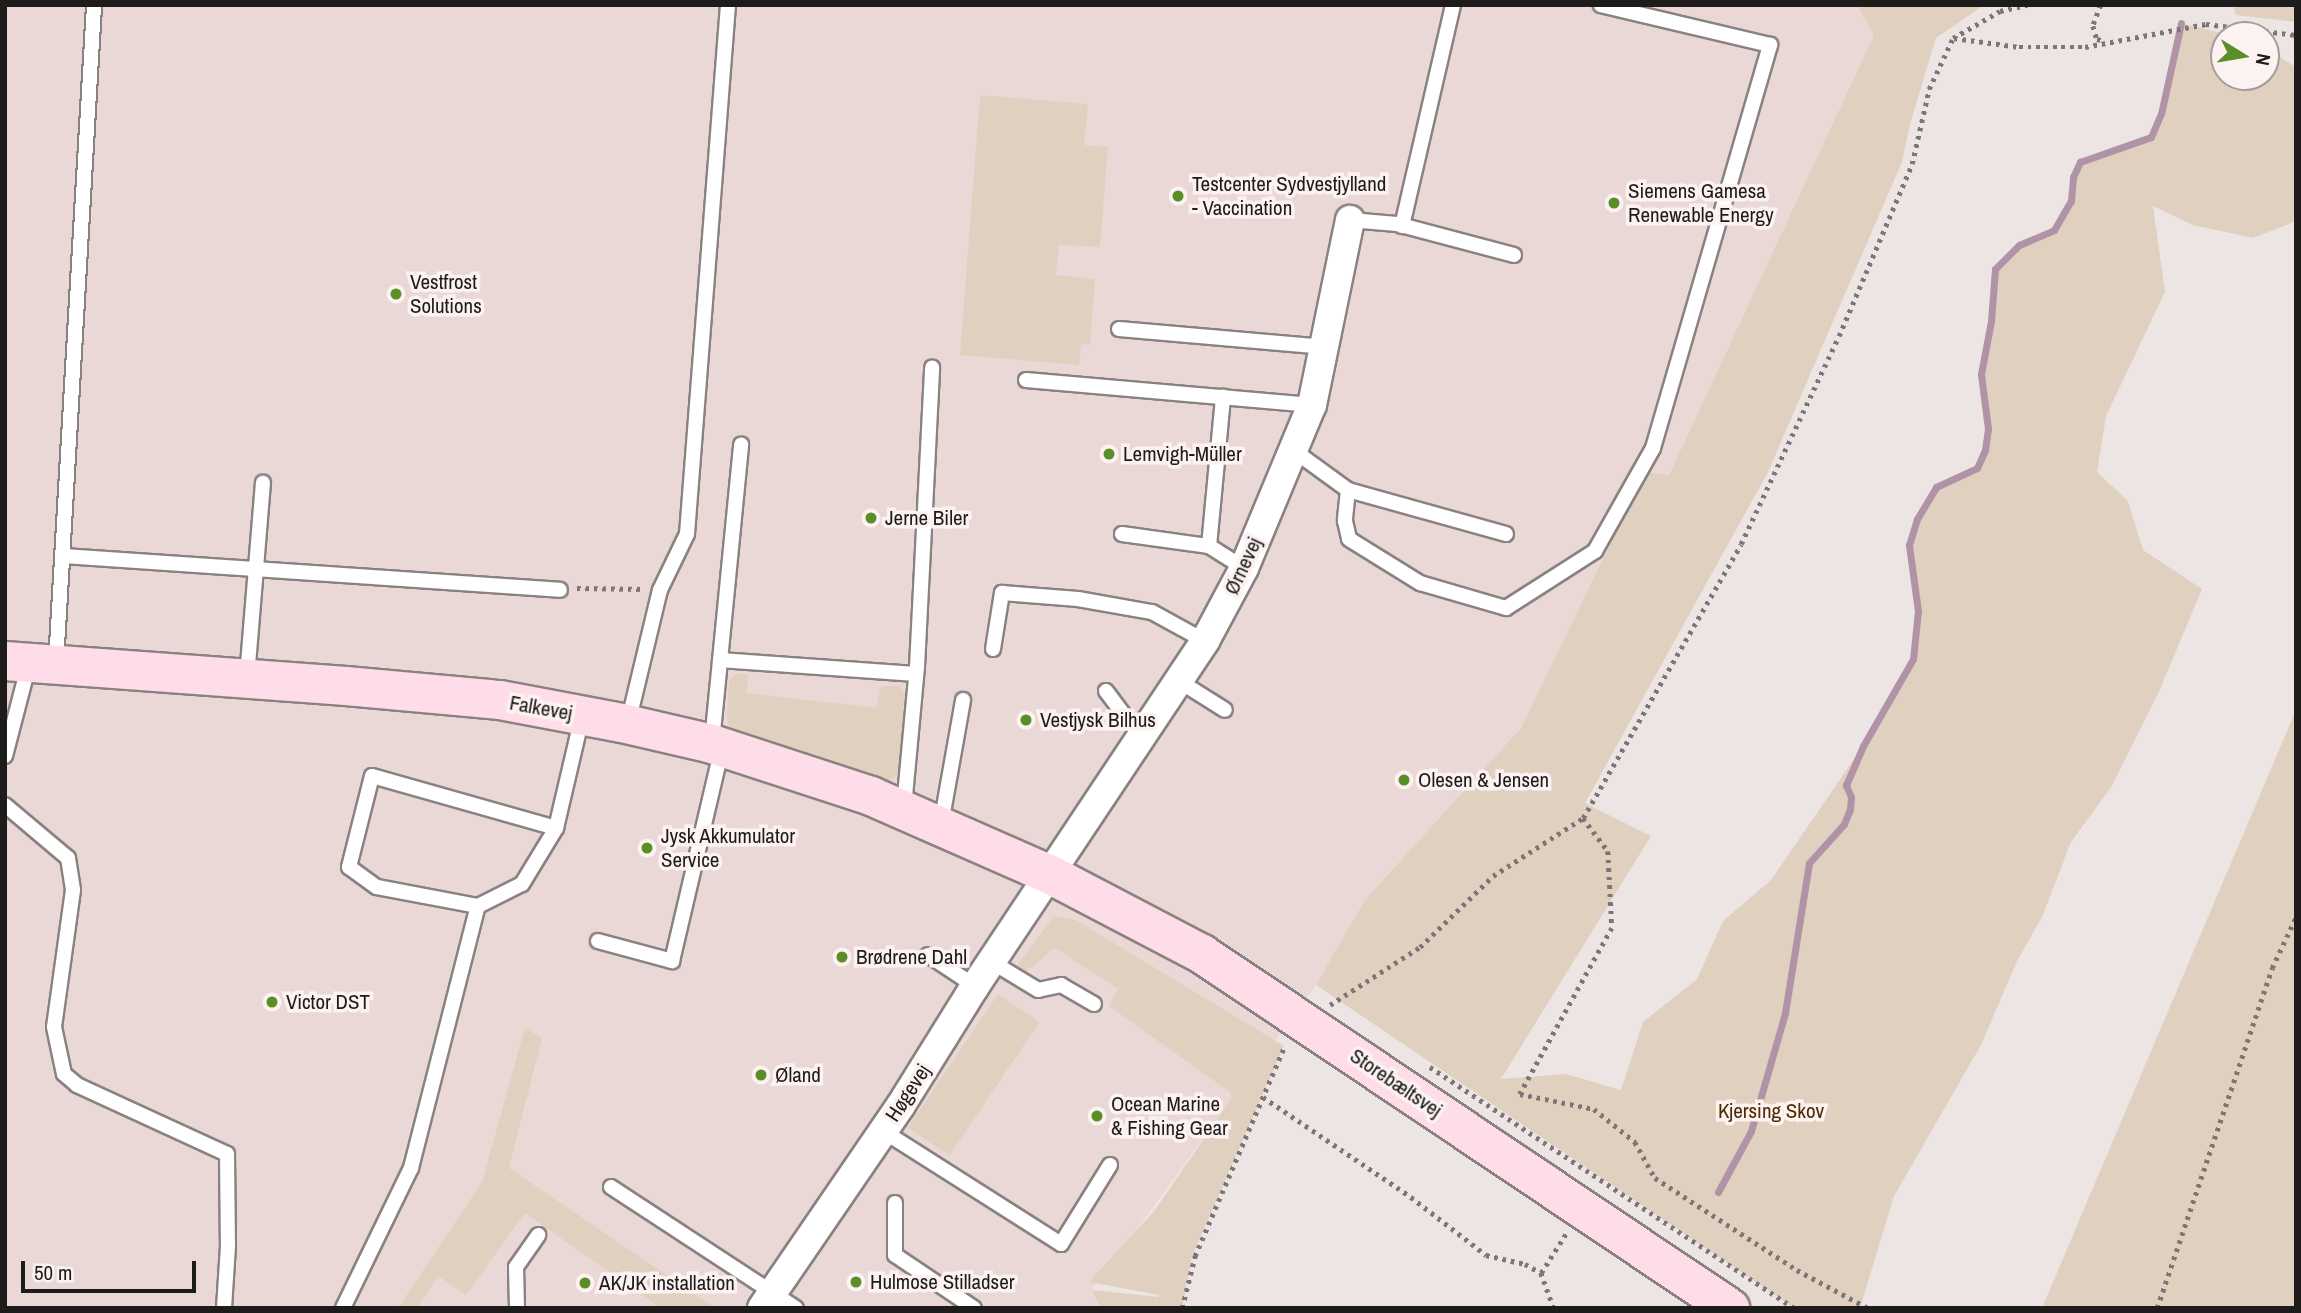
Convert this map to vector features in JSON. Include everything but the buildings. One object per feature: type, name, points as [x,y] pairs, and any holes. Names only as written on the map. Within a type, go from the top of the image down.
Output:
[{"type":"street","name":"Ørnevej","points":[[1051,875],[1205,641],[1244,568],[1312,405],[1350,220]]},
{"type":"street","name":"Falkevej","points":[[30,663],[500,701],[628,724],[717,745],[904,808],[1051,875]]},
{"type":"street","name":"Høgevej","points":[[767,1300],[883,1131],[975,986],[1051,875]]},
{"type":"street","name":"Storebæltsvej","points":[[1051,875],[1202,954],[1730,1308]]},
{"type":"lane","points":[[5,756],[63,555],[94,5]]},
{"type":"lane","points":[[628,724],[660,590],[687,534],[728,5]]},
{"type":"lane","points":[[1402,226],[1453,5]]},
{"type":"lane","points":[[1348,490],[1345,521],[1349,539],[1420,583],[1506,608],[1595,551],[1653,448],[1770,45],[1601,5]]},
{"type":"lane","points":[[1350,220],[1402,226],[1514,255]]},
{"type":"lane","points":[[1119,329],[1325,347]]},
{"type":"lane","points":[[904,808],[916,674],[932,367]]},
{"type":"lane","points":[[1026,380],[1312,405]]},
{"type":"lane","points":[[1209,546],[1223,397]]},
{"type":"lane","points":[[598,941],[671,961],[717,745],[720,660],[741,444]]},
{"type":"lane","points":[[1293,450],[1348,490],[1506,534]]},
{"type":"lane","points":[[247,679],[263,483]]},
{"type":"lane","points":[[1122,534],[1209,546],[1244,568]]},
{"type":"lane","points":[[63,555],[560,590]]},
{"type":"lane","points":[[993,649],[1002,593],[1078,598],[1152,612],[1205,641]]},
{"type":"lane","points":[[720,660],[916,674]]},
{"type":"lane","points":[[1179,681],[1225,710]]},
{"type":"lane","points":[[1106,691],[1129,721],[1146,732]]},
{"type":"lane","points":[[941,825],[963,700]]},
{"type":"lane","points":[[556,828],[372,776],[349,867],[376,887],[478,906],[522,884],[556,828],[583,716]]},
{"type":"lane","points":[[5,805],[68,858],[73,890],[54,1027],[64,1074],[77,1085],[228,1154],[228,1246],[224,1308]]},
{"type":"lane","points":[[343,1308],[411,1168],[478,906]]},
{"type":"lane","points":[[928,954],[975,986]]},
{"type":"lane","points":[[992,962],[1038,990],[1061,985],[1094,1004]]},
{"type":"lane","points":[[883,1131],[1060,1244],[1111,1165]]},
{"type":"lane","points":[[611,1187],[767,1300],[796,1308]]},
{"type":"lane","points":[[895,1203],[895,1255],[974,1308]]},
{"type":"lane","points":[[517,1308],[516,1266],[538,1235]]},
{"type":"path","points":[[1868,1308],[1797,1270],[1655,1178],[1635,1142],[1594,1109],[1520,1094],[1612,928],[1608,851],[1583,818],[1746,532],[1839,336],[1912,164],[1929,89],[1953,38],[2000,10],[2027,5]]},
{"type":"path","points":[[2101,5],[2093,26],[2097,39],[2109,42]]},
{"type":"path","points":[[1953,38],[2057,49],[2206,24],[2296,36]]},
{"type":"path","points":[[560,590],[564,587],[602,589],[610,586],[660,590]]},
{"type":"path","points":[[2157,1308],[2272,968],[2296,917]]},
{"type":"path","points":[[1263,1097],[1410,1197],[1486,1255],[1525,1264],[1541,1273],[1554,1308]]},
{"type":"path","points":[[1541,1273],[1567,1231]]},
{"type":"shaded area","points":[[5,5],[1857,5],[1874,35],[1669,475],[1645,472],[1521,728],[1316,985],[1092,1290],[1100,1308],[5,1308]]},
{"type":"green space","name":"Kjersing Skov","points":[[1857,5],[1984,5],[1936,38],[1910,124],[1902,162],[1768,472],[1585,803],[1651,836],[1501,1079],[1566,1074],[1621,1090],[1643,1022],[1697,979],[1723,921],[1771,880],[1863,746],[1913,659],[1918,611],[1909,545],[1917,519],[1936,487],[1977,468],[1985,450],[1988,429],[1981,374],[1991,321],[1995,269],[2019,245],[2054,230],[2071,201],[2073,177],[2080,162],[2151,137],[2161,114],[2181,23],[2210,30],[2210,91],[2280,91],[2280,57],[2296,67],[2296,221],[2253,238],[2193,225],[2153,206],[2165,292],[2106,416],[2097,472],[2128,501],[2143,550],[2202,589],[2158,694],[2112,786],[2071,842],[2042,917],[2017,961],[1981,1045],[1894,1196],[1860,1308],[1794,1308],[1316,985],[1365,900],[1521,728],[1645,472],[1669,475],[1874,35]]},
{"type":"green space","points":[[2233,5],[2296,5],[2296,22],[2236,15]]},
{"type":"green space","points":[[980,95],[1088,104],[1084,145],[1108,147],[1100,247],[1059,245],[1056,275],[1095,279],[1090,345],[1081,344],[1079,365],[960,355]]},
{"type":"green space","points":[[738,673],[748,675],[747,693],[876,708],[881,686],[899,686],[905,694],[899,774],[887,782],[876,780],[730,730],[727,718],[729,680]]},
{"type":"green space","points":[[2296,710],[2296,1308],[2042,1308]]},
{"type":"green space","points":[[1054,916],[1076,920],[1284,1046],[1192,1256],[1182,1308],[1100,1308],[1092,1290],[1159,1295],[1089,1282],[1155,1210],[1232,1098],[1230,1092],[1109,1006],[1118,989],[1055,948],[1024,973],[1016,967]]},
{"type":"green space","points":[[998,994],[1039,1022],[949,1155],[908,1127]]},
{"type":"green space","points":[[525,1028],[542,1038],[509,1168],[715,1308],[661,1308],[525,1213],[466,1295],[438,1276],[417,1308],[398,1308],[482,1182]]},
{"type":"waterway","points":[[1718,1192],[1751,1131],[1785,1013],[1809,863],[1844,824],[1851,797],[1846,785],[1863,746],[1913,659],[1918,611],[1909,545],[1917,519],[1936,487],[1977,468],[1985,450],[1988,429],[1981,374],[1991,321],[1995,269],[2019,245],[2054,230],[2071,201],[2073,177],[2080,162],[2151,137],[2161,114],[2181,23]]},
{"type":"place","name":"Testcenter Sydvestjylland - Vaccination","points":[[1178,196]]},
{"type":"place","name":"Siemens Gamesa Renewable Energy","points":[[1614,203]]},
{"type":"place","name":"Vestfrost Solutions","points":[[396,294]]},
{"type":"place","name":"Lemvigh-Müller","points":[[1109,454]]},
{"type":"place","name":"Jerne Biler","points":[[871,518]]},
{"type":"place","name":"Vestjysk Bilhus","points":[[1026,720]]},
{"type":"place","name":"Olesen & Jensen","points":[[1404,780]]},
{"type":"place","name":"Jysk Akkumulator Service","points":[[647,848]]},
{"type":"place","name":"Brødrene Dahl","points":[[842,957]]},
{"type":"place","name":"Victor DST","points":[[272,1002]]},
{"type":"place","name":"Øland","points":[[761,1075]]},
{"type":"place","name":"Ocean Marine & Fishing Gear","points":[[1097,1116]]},
{"type":"place","name":"Hulmose Stilladser","points":[[856,1282]]},
{"type":"place","name":"AK/JK installation","points":[[585,1283]]}]
